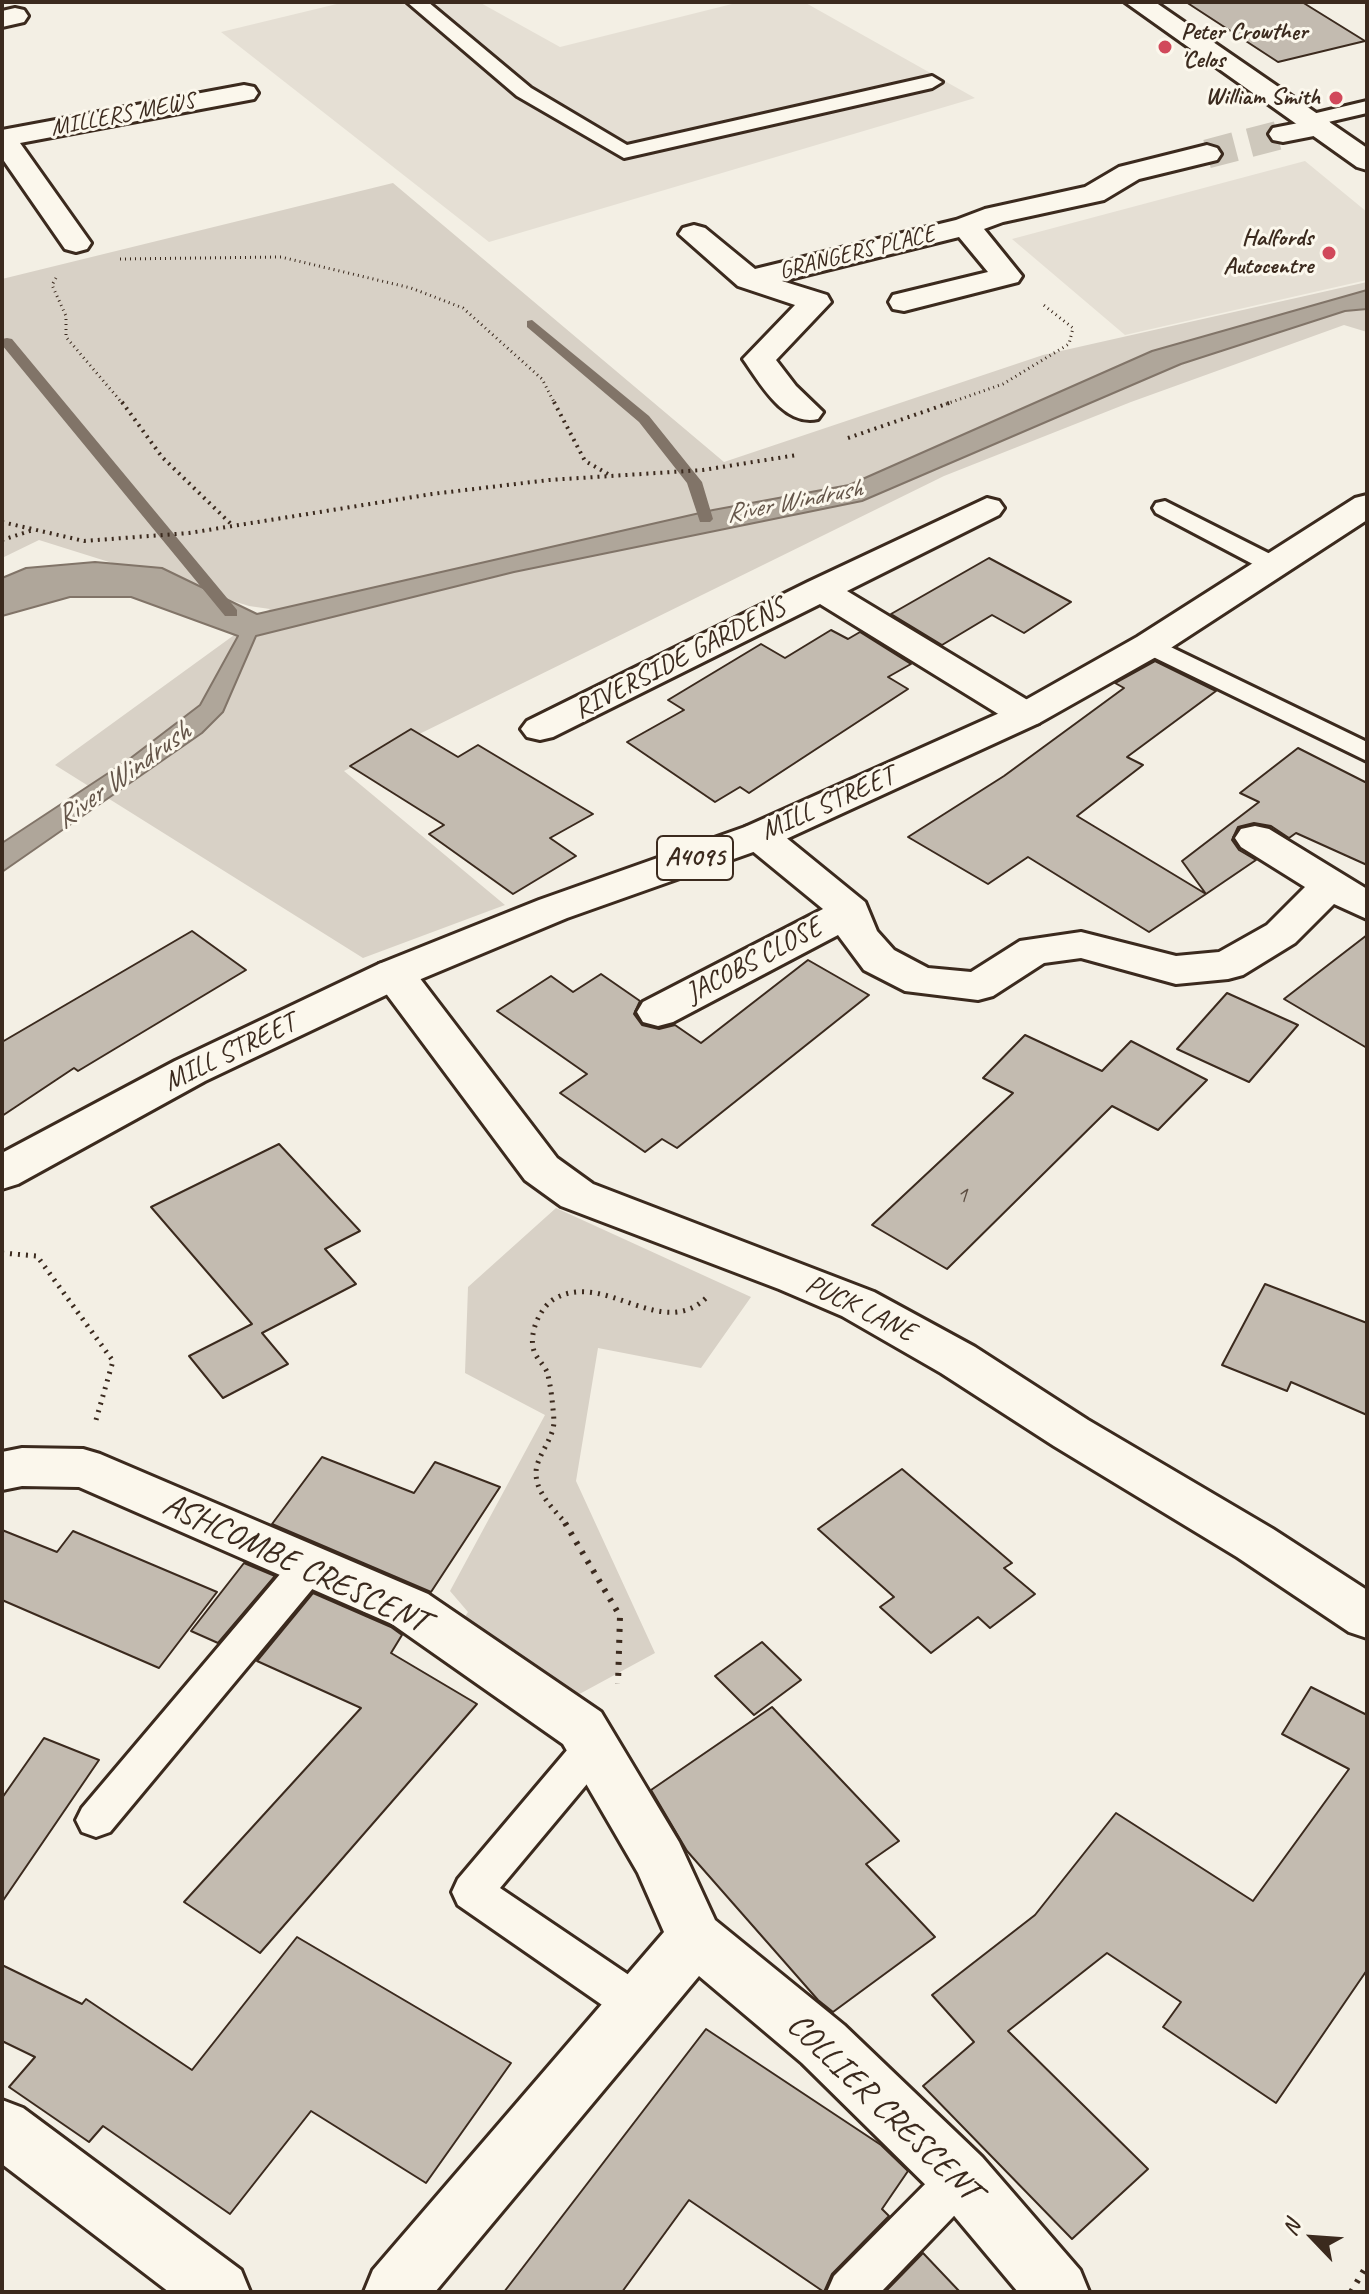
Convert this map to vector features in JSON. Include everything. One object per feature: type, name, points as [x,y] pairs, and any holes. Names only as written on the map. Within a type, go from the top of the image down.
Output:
[{"type":"street","points":[[1138,2],[1367,161]]},
{"type":"street","name":"MILLERS MEWS","points":[[76,243],[2,138],[244,93]]},
{"type":"street","points":[[1283,134],[1315,124]]},
{"type":"street","name":"GRANGERS PLACE","points":[[749,280],[966,226],[995,215],[1094,194],[1129,173],[1207,154]]},
{"type":"street","name":"GRANGERS PLACE","points":[[966,226],[1007,276]]},
{"type":"street","name":"GRANGERS PLACE","points":[[694,234],[749,280],[816,302],[759,359],[785,393],[807,412]]},
{"type":"street","points":[[910,290],[1007,276]]},
{"type":"street","name":"MILL STREET","points":[[2,1173],[190,1071],[394,974],[553,909],[759,836],[1026,715],[1150,645],[1367,505]]},
{"type":"street","name":"RIVERSIDE GARDENS","points":[[540,729],[987,508]]},
{"type":"street","name":"RIVERSIDE GARDENS","points":[[820,589],[1026,715]]},
{"type":"street","name":"JACOBS CLOSE","points":[[759,836],[851,911],[858,935],[879,960],[920,981],[978,986],[1034,951],[1081,945],[1176,970],[1228,965],[1281,934],[1330,885]]},
{"type":"street","points":[[1255,838],[1367,906]]},
{"type":"street","name":"JACOBS CLOSE","points":[[658,1012],[851,911]]},
{"type":"street","name":"PUCK LANE","points":[[394,974],[541,1169],[577,1195],[858,1304],[958,1360],[1071,1433],[1255,1543],[1367,1617]]},
{"type":"street","name":"ASHCOMBE CRESCENT","points":[[2,1471],[22,1467],[83,1468],[410,1609],[587,1738],[660,1859],[695,1938]]},
{"type":"street","points":[[395,2292],[695,1938]]},
{"type":"street","name":"COLLIER CRESCENT","points":[[695,1938],[823,2044],[961,2178],[1058,2292]]},
{"type":"street","points":[[2,2128],[219,2292]]},
{"type":"lane","points":[[416,2],[524,92],[624,152],[932,82]]},
{"type":"lane","points":[[1315,124],[1367,107]]},
{"type":"lane","points":[[1165,508],[1275,566]]},
{"type":"lane","points":[[1150,645],[1367,753]]},
{"type":"lane","points":[[96,1820],[311,1564]]},
{"type":"lane","points":[[587,1738],[472,1892],[636,2004]]},
{"type":"lane","points":[[850,2292],[961,2178]]},
{"type":"path","points":[[106,259],[281,257],[411,288],[463,308],[542,379],[585,461],[611,475]]},
{"type":"path","points":[[60,272],[52,285],[66,316],[66,337],[109,384],[162,457],[232,525]]},
{"type":"path","points":[[847,438],[1003,384],[1069,344],[1073,328],[1007,276]]},
{"type":"path","points":[[2,522],[84,541],[189,533],[342,511],[432,494],[611,475],[642,476],[703,470],[806,452]]},
{"type":"path","points":[[2,540],[34,529]]},
{"type":"path","points":[[2,1253],[37,1256],[113,1361]]},
{"type":"path","points":[[587,1738],[619,1682],[620,1616],[574,1533],[542,1495],[536,1472],[554,1424],[547,1373],[534,1351],[532,1338],[540,1314],[555,1298],[579,1292],[672,1315],[700,1304],[718,1287],[736,1256]]},
{"type":"path","points":[[1351,2292],[1367,2265]]},
{"type":"shaded area","points":[[345,2],[479,2],[560,47],[740,2],[804,2],[975,98],[489,242],[221,32]]},
{"type":"shaded area","points":[[1305,161],[1367,212],[1367,280],[1125,335],[1012,239]]},
{"type":"shaded area","points":[[393,183],[724,462],[1043,355],[1367,282],[1367,332],[1344,325],[1131,402],[944,476],[344,771],[505,905],[363,958],[55,765],[270,609],[249,606],[39,540],[2,558],[2,279]]},
{"type":"shaded area","points":[[556,1208],[751,1297],[701,1368],[598,1348],[576,1481],[655,1653],[550,1710],[453,1636],[468,1612],[450,1591],[545,1415],[465,1373],[468,1287]]},
{"type":"water","name":"River Windrush","points":[[1367,290],[1367,309],[1345,311],[1181,364],[862,501],[514,572],[256,636],[223,712],[202,733],[2,872],[2,843],[128,760],[200,705],[238,636],[131,597],[70,597],[2,616],[2,578],[26,568],[95,562],[162,568],[257,614],[713,510],[849,485],[1152,351]]},
{"type":"building","points":[[1186,2],[1302,2],[1365,41],[1278,62]]},
{"type":"building","points":[[989,558],[1071,602],[1024,633],[992,615],[942,645],[891,614]]},
{"type":"building","points":[[831,630],[848,639],[860,632],[911,664],[888,677],[908,689],[749,793],[740,787],[715,802],[627,742],[684,710],[668,700],[761,644],[785,658]]},
{"type":"building","points":[[1155,661],[1216,691],[1127,757],[1143,765],[1077,816],[1206,894],[1149,932],[1028,857],[988,884],[908,837],[1004,776],[1124,688],[1115,683]]},
{"type":"building","points":[[411,729],[458,757],[478,745],[593,814],[550,838],[576,856],[513,894],[429,834],[444,825],[350,766]]},
{"type":"building","points":[[1298,748],[1367,783],[1367,865],[1296,833],[1289,838],[1271,826],[1254,823],[1238,827],[1232,840],[1239,850],[1256,860],[1206,894],[1182,861],[1259,802],[1240,793]]},
{"type":"building","points":[[192,931],[246,970],[78,1071],[74,1068],[2,1116],[2,1042]]},
{"type":"building","points":[[1367,935],[1367,1048],[1284,999]]},
{"type":"building","points":[[808,960],[869,995],[677,1148],[662,1139],[645,1152],[560,1093],[587,1074],[497,1011],[551,976],[573,992],[601,974],[640,1001],[634,1014],[642,1025],[659,1029],[675,1025],[701,1043]]},
{"type":"building","points":[[1227,993],[1298,1025],[1249,1082],[1177,1049]]},
{"type":"building","points":[[1025,1035],[1102,1071],[1131,1041],[1207,1080],[1158,1130],[1112,1106],[947,1269],[872,1225],[1013,1093],[983,1078]]},
{"type":"building","points":[[279,1144],[360,1231],[325,1249],[356,1284],[262,1333],[288,1364],[223,1398],[189,1356],[252,1324],[151,1207]]},
{"type":"building","points":[[1265,1284],[1367,1323],[1367,1415],[1291,1382],[1287,1391],[1222,1365]]},
{"type":"building","points":[[322,1457],[414,1493],[435,1462],[500,1487],[431,1592],[272,1524]]},
{"type":"building","points":[[902,1469],[1012,1563],[1004,1568],[1035,1594],[990,1628],[978,1617],[931,1653],[880,1607],[894,1597],[818,1529]]},
{"type":"building","points":[[2,1530],[57,1552],[73,1531],[217,1592],[159,1668],[2,1600]]},
{"type":"building","points":[[244,1563],[275,1576],[218,1643],[191,1631]]},
{"type":"building","points":[[313,1593],[391,1627],[402,1635],[391,1653],[477,1704],[260,1953],[184,1902],[361,1708],[257,1661]]},
{"type":"building","points":[[762,1642],[801,1680],[754,1715],[715,1676]]},
{"type":"building","points":[[1311,1687],[1367,1715],[1367,1970],[1276,2103],[1163,2027],[1181,2002],[1107,1953],[1008,2031],[1148,2169],[1072,2239],[923,2086],[974,2042],[932,1995],[1035,1915],[1116,1813],[1253,1901],[1349,1769],[1282,1734]]},
{"type":"building","points":[[772,1707],[899,1841],[866,1864],[935,1937],[833,2012],[818,2000],[687,1851],[651,1790]]},
{"type":"building","points":[[44,1738],[99,1760],[2,1902],[2,1798]]},
{"type":"building","points":[[297,1937],[511,2063],[426,2183],[311,2111],[230,2214],[103,2126],[89,2142],[9,2087],[35,2057],[2,2041],[2,1965],[82,2004],[86,1999],[192,2070]]},
{"type":"building","points":[[706,2029],[881,2145],[908,2171],[882,2209],[889,2216],[832,2274],[824,2292],[689,2200],[622,2292],[504,2292]]},
{"type":"building","points":[[923,2253],[960,2292],[885,2292]]},
{"type":"waterway","points":[[532,324],[644,419],[694,482],[705,519]]},
{"type":"waterway","points":[[7,342],[231,613]]},
{"type":"tunnel","points":[[1207,154],[1283,134]]},
{"type":"place","name":"Peter Crowther 'Celos","points":[[1165,47]]},
{"type":"place","name":"William Smith","points":[[1336,98]]},
{"type":"place","name":"Halfords Autocentre","points":[[1329,253]]}]
